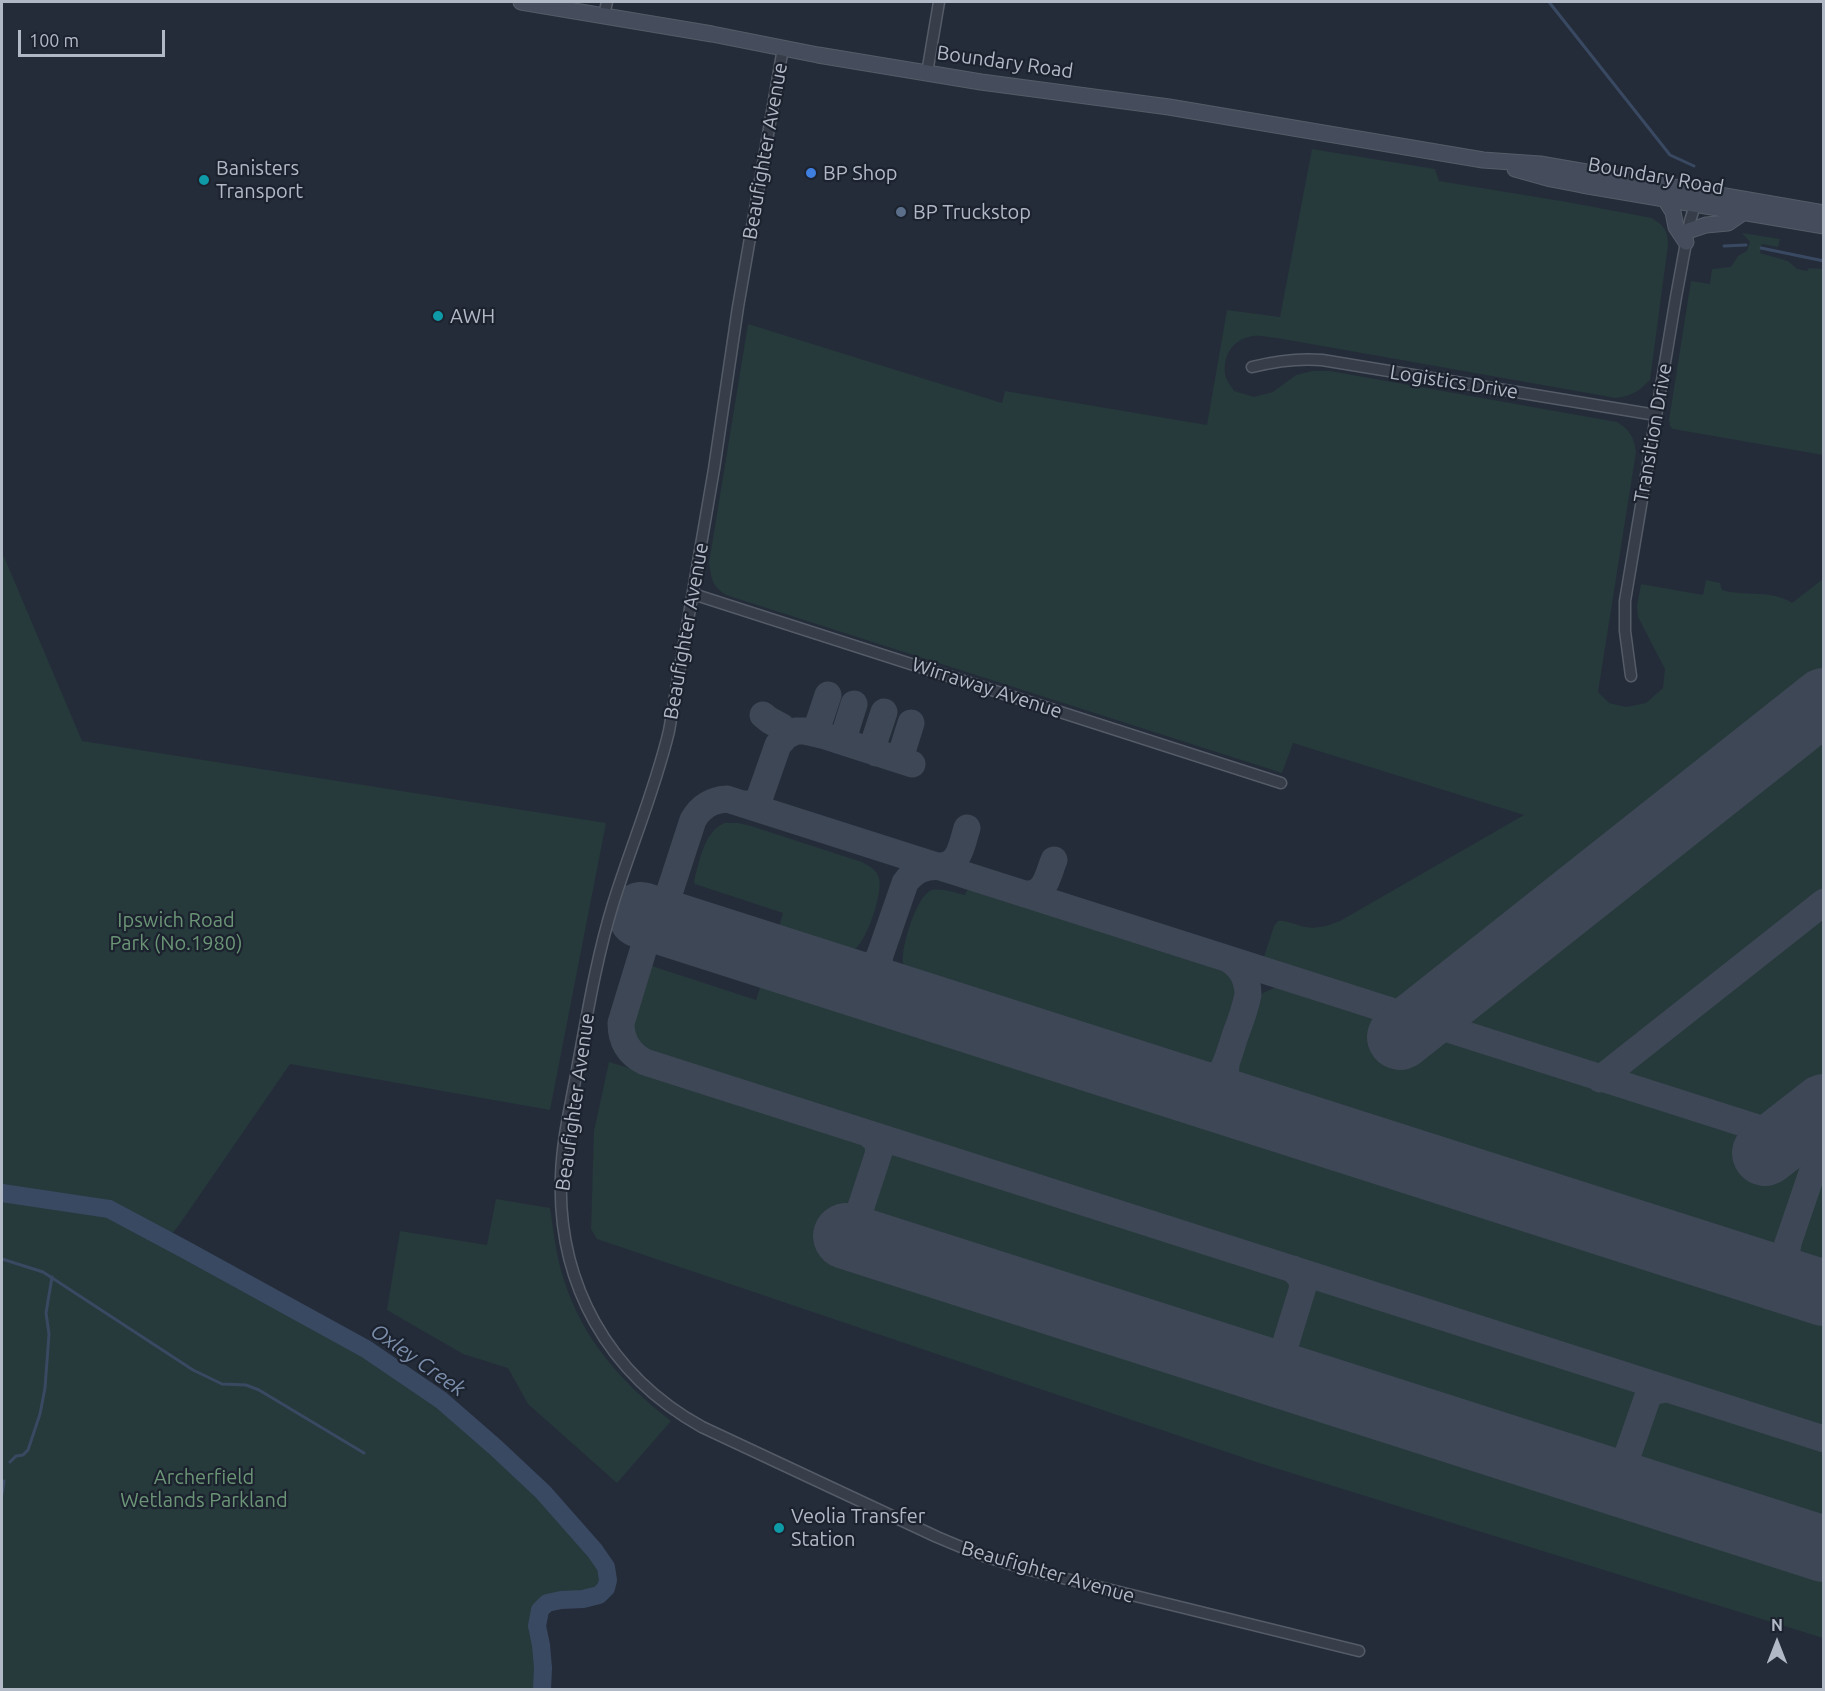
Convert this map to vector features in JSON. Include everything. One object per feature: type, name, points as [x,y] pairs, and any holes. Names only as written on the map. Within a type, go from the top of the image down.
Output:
[{"type":"main road","name":"Boundary Road","points":[[521,2],[606,8],[712,34],[927,73],[1169,107],[1483,160],[1540,164],[1697,198],[1744,212],[1824,226]]},
{"type":"main road","name":"Boundary Road","points":[[1483,160],[1551,179],[1665,199],[1697,198],[1824,213]]},
{"type":"main road","points":[[1665,199],[1673,212],[1676,227],[1687,236],[1706,225],[1728,223],[1744,212]]},
{"type":"street","points":[[927,73],[939,2]]},
{"type":"street","name":"Beaufighter Avenue","points":[[783,48],[669,731],[662,760],[613,902],[597,965],[563,1154],[561,1214],[571,1267],[602,1335],[614,1354],[633,1376],[652,1394],[685,1418],[755,1453],[980,1555],[1030,1570],[1359,1651]]},
{"type":"street","name":"Transition Drive","points":[[1631,676],[1625,631],[1625,601],[1687,236],[1697,198]]},
{"type":"street","name":"Logistics Drive","points":[[1252,367],[1302,358],[1322,360],[1656,415]]},
{"type":"street","name":"Wirraway Avenue","points":[[693,594],[1281,783]]},
{"type":"green space","points":[[1312,149],[1435,169],[1439,181],[1652,218],[1666,232],[1668,245],[1650,380],[1639,390],[1627,396],[1616,398],[1259,336],[1246,338],[1235,344],[1226,360],[1225,374],[1234,391],[1254,397],[1273,392],[1296,375],[1312,371],[1330,371],[1617,422],[1625,428],[1633,438],[1636,452],[1598,692],[1609,703],[1626,707],[1646,703],[1663,688],[1665,669],[1638,617],[1637,606],[1641,584],[1703,595],[1706,580],[1720,583],[1722,590],[1775,596],[1792,603],[1823,579],[1823,1077],[1769,1120],[1761,1120],[1474,1027],[1471,1025],[1470,1015],[1473,1009],[1519,972],[1490,936],[1409,1000],[1399,1004],[1263,960],[1274,926],[1278,921],[1311,928],[1340,921],[1524,815],[1293,743],[1282,773],[726,595],[717,588],[713,581],[709,563],[748,324],[1002,403],[1005,391],[1207,425],[1227,310],[1280,317]]},
{"type":"green space","points":[[1742,233],[1780,239],[1778,247],[1762,244],[1760,253],[1788,261],[1797,269],[1807,271],[1809,268],[1823,269],[1823,455],[1673,429],[1670,426],[1669,420],[1691,281],[1710,284],[1712,269],[1731,267],[1738,256],[1747,251],[1750,242]]},
{"type":"green space","points":[[2,552],[82,741],[606,823],[550,1110],[290,1064],[167,1240],[366,1349],[441,1400],[543,1492],[595,1551],[606,1567],[608,1580],[606,1588],[599,1595],[547,1603],[540,1610],[537,1626],[543,1668],[542,1689],[2,1689]]},
{"type":"green space","points":[[724,823],[751,826],[862,862],[875,870],[879,878],[879,894],[869,927],[860,944],[851,952],[846,952],[844,956],[777,934],[783,913],[695,884],[703,848],[717,827]]},
{"type":"green space","points":[[968,889],[983,890],[1225,968],[1235,978],[1238,992],[1231,1025],[1216,1066],[1206,1071],[913,977],[904,966],[903,955],[911,922],[921,901],[932,890],[965,895]]},
{"type":"green space","points":[[649,965],[756,1000],[763,979],[1823,1318],[1823,1432],[649,1056],[635,1045],[628,1024],[646,967]]},
{"type":"green space","points":[[1276,987],[1289,987],[1383,1018],[1413,1057],[1440,1036],[1749,1135],[1778,1172],[1803,1152],[1809,1153],[1809,1165],[1782,1241],[1774,1249],[1766,1250],[1237,1081],[1234,1072],[1235,1064],[1255,1004],[1263,993]]},
{"type":"green space","points":[[609,1062],[860,1138],[866,1142],[871,1152],[870,1159],[838,1258],[968,1299],[984,1295],[1823,1564],[1823,1638],[1259,1463],[597,1239],[591,1229],[594,1131]]},
{"type":"green space","points":[[900,1152],[1293,1278],[1297,1288],[1277,1349],[1273,1353],[1263,1355],[992,1268],[981,1255],[876,1221],[869,1209],[874,1190],[889,1155]]},
{"type":"green space","points":[[1823,1166],[1823,1269],[1801,1261],[1795,1248],[1817,1176]]},
{"type":"green space","points":[[496,1199],[550,1208],[561,1271],[582,1322],[606,1359],[621,1376],[671,1421],[617,1483],[528,1404],[508,1368],[463,1354],[387,1310],[400,1231],[487,1245]]},
{"type":"green space","points":[[1321,1286],[1635,1387],[1640,1399],[1621,1458],[1616,1463],[1606,1465],[1296,1365],[1290,1358],[1290,1350],[1309,1293],[1315,1287]]},
{"type":"green space","points":[[1662,1397],[1823,1447],[1823,1535],[1639,1474],[1634,1460],[1653,1402]]},
{"type":"waterway","points":[[1549,2],[1670,155],[1694,166]]},
{"type":"waterway","points":[[1724,246],[1746,245]]},
{"type":"waterway","points":[[1761,248],[1824,261]]},
{"type":"waterway","name":"Oxley Creek","points":[[2,1193],[109,1209],[366,1349],[441,1400],[495,1447],[543,1492],[595,1551],[606,1567],[608,1580],[606,1588],[599,1595],[547,1603],[540,1610],[537,1626],[543,1668],[542,1690]]},
{"type":"waterway","points":[[2,1259],[43,1272],[193,1370],[222,1384],[246,1385],[259,1390],[364,1453]]},
{"type":"waterway","points":[[10,1462],[28,1450],[40,1414],[45,1388],[49,1334],[46,1313],[52,1277]]},
{"type":"waterway","points":[[2,1494],[4,1481]]},
{"type":"taxiway","points":[[808,732],[817,728],[828,695]]},
{"type":"taxiway","points":[[848,743],[844,736],[854,704]]},
{"type":"taxiway","points":[[876,753],[873,745],[884,712]]},
{"type":"taxiway","points":[[763,715],[782,727],[785,733],[784,738]]},
{"type":"taxiway","points":[[894,758],[901,755],[911,723]]},
{"type":"taxiway","points":[[746,804],[752,804],[759,799],[778,745],[786,736],[796,731],[822,735],[912,764]]},
{"type":"taxiway","points":[[1824,1149],[727,799],[707,805],[693,820],[664,909],[649,931],[621,1023],[622,1036],[627,1046],[634,1055],[645,1062],[1824,1439]]},
{"type":"taxiway","points":[[940,866],[947,865],[956,858],[962,847],[967,828]]},
{"type":"taxiway","points":[[1028,894],[1039,891],[1043,887],[1054,860]]},
{"type":"taxiway","points":[[942,867],[921,869],[905,883],[880,955],[881,973],[886,983],[899,995],[988,1026]]},
{"type":"taxiway","points":[[1600,1079],[1824,902]]},
{"type":"taxiway","points":[[647,940],[656,929],[669,926],[750,950]]},
{"type":"taxiway","points":[[765,954],[844,978],[856,977],[866,972],[880,955]]},
{"type":"taxiway","points":[[1097,1061],[1186,1088],[1198,1088],[1215,1080],[1229,1056],[1248,995],[1243,974],[1228,959]]},
{"type":"taxiway","points":[[1226,1066],[1225,1073],[1230,1091],[1248,1108],[1334,1136]]},
{"type":"taxiway","points":[[869,1134],[877,1141],[879,1152],[858,1216],[861,1234],[869,1241],[913,1258]]},
{"type":"taxiway","points":[[1659,1241],[1746,1267],[1758,1268],[1769,1265],[1786,1249],[1816,1161],[1824,1153]]},
{"type":"taxiway","points":[[1788,1244],[1788,1263],[1794,1276],[1807,1285],[1824,1292]]},
{"type":"taxiway","points":[[1212,1353],[1250,1365],[1269,1365],[1277,1360],[1283,1352],[1303,1287],[1301,1278],[1293,1269]]},
{"type":"taxiway","points":[[1283,1352],[1283,1362],[1294,1377],[1312,1386],[1340,1395]]},
{"type":"taxiway","points":[[1555,1463],[1602,1476],[1614,1475],[1624,1465],[1648,1396],[1655,1391],[1666,1389]]},
{"type":"taxiway","points":[[1626,1462],[1627,1472],[1637,1487],[1655,1496],[1683,1504]]},
{"type":"runway","points":[[1400,1037],[1824,701]]},
{"type":"runway","points":[[641,915],[1824,1293]]},
{"type":"runway","points":[[1765,1153],[1824,1107]]},
{"type":"runway","points":[[846,1236],[1824,1549]]},
{"type":"place","name":"BP Shop","points":[[811,173]]},
{"type":"place","name":"Banisters Transport","points":[[204,180]]},
{"type":"place","name":"BP Truckstop","points":[[901,212]]},
{"type":"place","name":"AWH","points":[[438,316]]},
{"type":"place","name":"Veolia Transfer Station","points":[[779,1528]]},
{"type":"park label","name":"Ipswich Road Park (No.1980)","points":[[176,932]]},
{"type":"park label","name":"Archerfield Wetlands Parkland","points":[[204,1488]]}]
